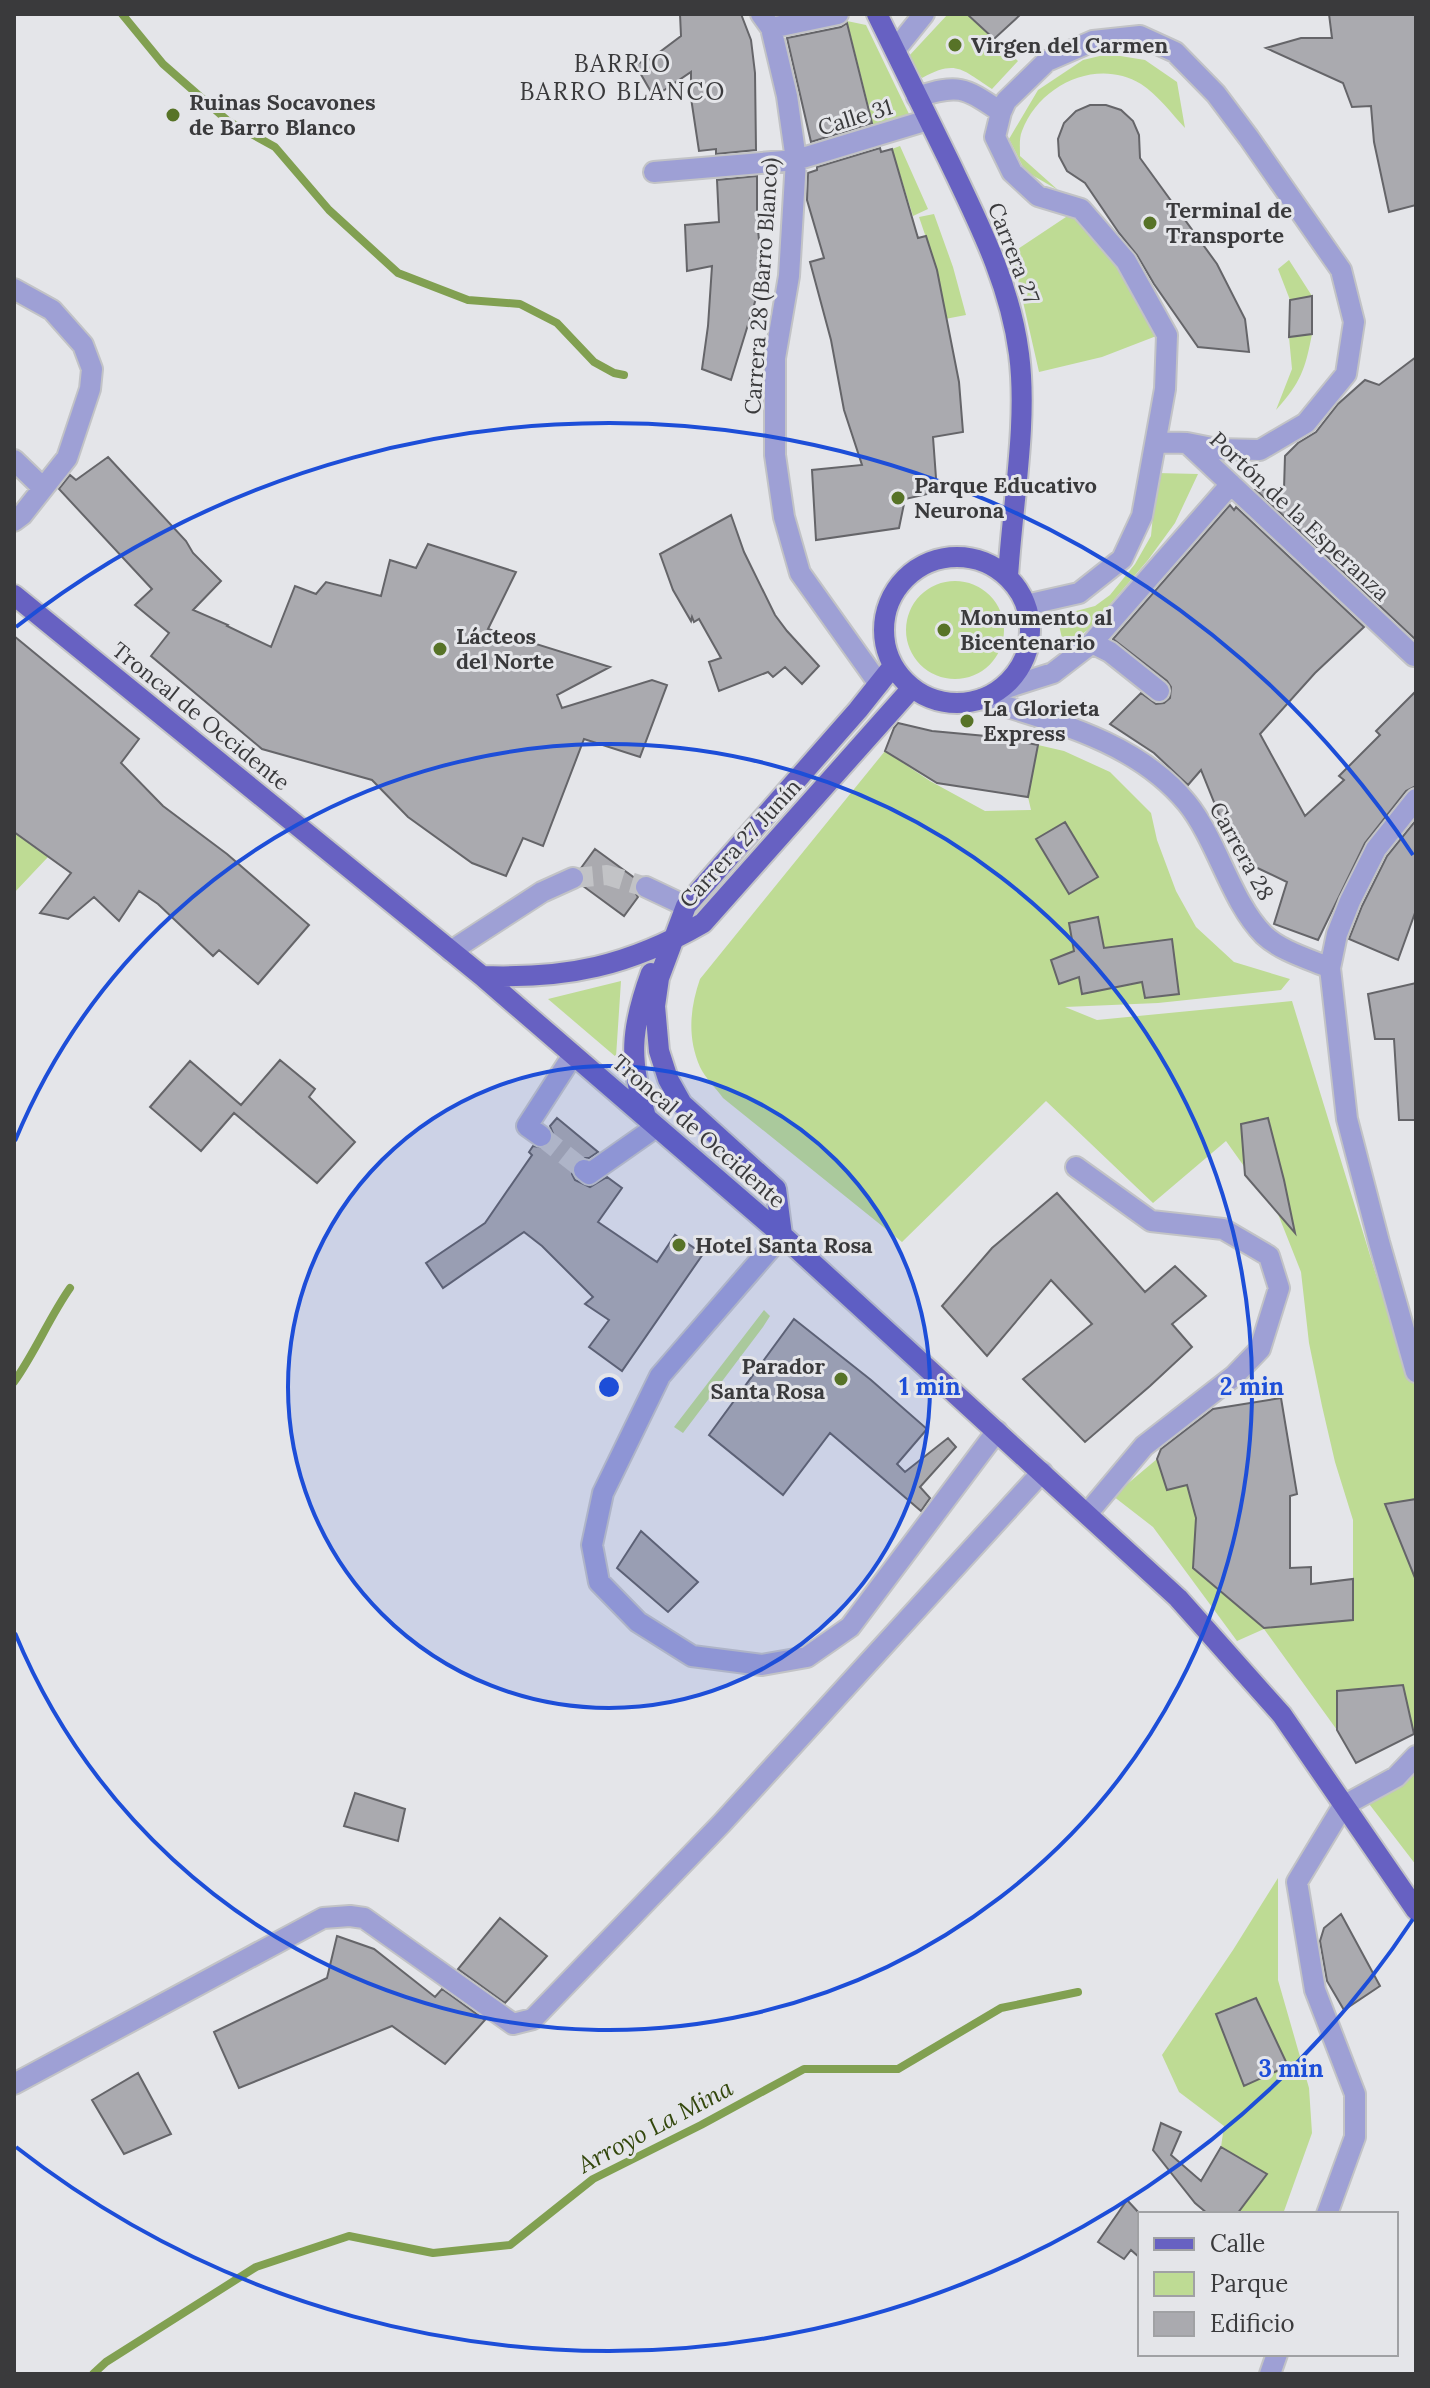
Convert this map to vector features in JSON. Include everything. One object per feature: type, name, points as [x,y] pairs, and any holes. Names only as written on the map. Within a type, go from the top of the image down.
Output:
[{"type":"main road","name":"Carrera 27","points":[[877,14],[991,249],[1012,313],[1021,391],[1008,577]]},
{"type":"main road","points":[[975,559],[992,566],[1008,577],[1026,605],[1030,631],[1025,658],[1010,681],[991,694],[958,703],[934,700],[912,688],[893,666],[888,655],[884,633],[886,614],[893,596],[919,568],[936,560],[975,559]]},
{"type":"main road","name":"Troncal de Occidente","points":[[14,595],[482,976],[782,1235],[1178,1598],[1282,1715],[1416,1910]]},
{"type":"main road","name":"Carrera 27 Junín","points":[[673,940],[686,906],[893,666]]},
{"type":"main road","name":"Carrera 27 Junín","points":[[673,940],[703,923],[912,688]]},
{"type":"main road","points":[[482,976],[521,978],[561,975],[637,956],[673,940]]},
{"type":"main road","points":[[652,1123],[636,1082],[634,1032],[638,1007],[652,972],[673,940]]},
{"type":"main road","points":[[673,940],[659,978],[655,1006],[659,1051],[668,1079],[682,1104],[776,1189],[782,1235]]},
{"type":"street","points":[[766,21],[838,14]]},
{"type":"street","points":[[895,50],[924,14]]},
{"type":"street","name":"Carrera 28 (Barro Blanco)","points":[[766,21],[787,96],[796,160],[789,276],[775,358],[775,455],[784,517],[800,573],[879,684]]},
{"type":"street","points":[[1026,605],[1079,593],[1122,559],[1142,516],[1165,389],[1167,335],[1126,261],[1081,209],[1038,196],[1012,172],[995,137],[1006,101],[1047,61],[1093,41],[1140,36],[1175,52],[1216,94],[1249,138],[1341,270],[1354,322],[1346,374],[1306,423],[1260,450],[1156,442]]},
{"type":"street","points":[[917,97],[946,87],[969,91],[1001,112]]},
{"type":"street","name":"Calle 31","points":[[654,172],[796,160],[928,120]]},
{"type":"street","points":[[14,289],[52,310],[83,345],[92,369],[90,389],[67,458],[14,521]]},
{"type":"street","name":"Portón de la Esperanza","points":[[1187,443],[1414,656]]},
{"type":"street","points":[[14,460],[43,488]]},
{"type":"street","points":[[991,694],[1053,673],[1092,643],[1231,484]]},
{"type":"street","points":[[1092,643],[1110,652],[1159,691]]},
{"type":"street","name":"Carrera 28","points":[[991,694],[1080,730],[1130,755],[1158,774],[1188,804],[1248,913],[1265,936],[1330,968]]},
{"type":"street","points":[[1416,799],[1376,849],[1337,934],[1330,968],[1347,1119],[1416,1372]]},
{"type":"street","points":[[451,951],[542,892],[573,878]]},
{"type":"street","points":[[646,887],[686,906]]},
{"type":"street","points":[[541,1136],[527,1126],[573,1055]]},
{"type":"street","points":[[584,1170],[589,1174],[652,1123]]},
{"type":"street","points":[[1076,1167],[1151,1221],[1223,1229],[1269,1256],[1279,1288],[1260,1349],[1234,1376],[1144,1446],[1087,1514]]},
{"type":"street","points":[[782,1235],[660,1376],[603,1493],[592,1545],[599,1582],[638,1622],[692,1656],[762,1665],[807,1657],[850,1627],[997,1431]]},
{"type":"street","points":[[14,2084],[323,1918],[364,1918],[513,2024],[533,2019],[722,1823],[1042,1472]]},
{"type":"street","points":[[1328,2212],[1355,2137],[1355,2094],[1315,1990],[1297,1882],[1343,1806],[1396,1777],[1416,1756]]},
{"type":"green space","points":[[948,14],[967,14],[1018,61],[992,89],[959,69],[943,69],[922,78],[908,57]]},
{"type":"green space","points":[[847,21],[866,25],[909,114],[874,128]]},
{"type":"green space","points":[[1108,54],[1145,60],[1177,82],[1185,128],[1153,93],[1124,76],[1106,73],[1071,80],[1042,100],[1030,115],[1020,137],[1020,156],[1058,190],[1025,171],[1009,139],[1038,90],[1083,60]]},
{"type":"green space","points":[[900,146],[928,209],[913,216],[892,149]]},
{"type":"green space","points":[[1075,211],[1136,293],[1159,335],[1102,357],[1039,372],[1012,253]]},
{"type":"green space","points":[[934,214],[966,315],[945,319],[937,270],[919,217]]},
{"type":"green space","points":[[1289,260],[1312,296],[1290,300],[1278,269]]},
{"type":"green space","points":[[1312,334],[1301,375],[1276,410],[1292,369],[1289,337]]},
{"type":"green space","points":[[1157,473],[1198,474],[1175,523],[1148,560],[1089,629],[1064,647],[1057,616],[1095,606],[1110,595],[1135,564],[1151,536]]},
{"type":"green space","points":[[955,581],[974,584],[990,595],[1001,611],[1004,630],[1001,649],[990,665],[974,676],[955,679],[936,676],[920,665],[909,649],[906,630],[909,611],[920,595],[936,584]]},
{"type":"green space","points":[[1038,745],[1064,751],[1110,772],[1151,813],[1157,840],[1176,891],[1196,927],[1234,962],[1290,979],[1281,990],[1158,1003],[1065,1007],[1097,1020],[1292,1001],[1377,1278],[1410,1356],[1416,1379],[1414,1734],[1403,1685],[1337,1691],[1337,1730],[1264,1629],[1237,1641],[1153,1527],[1113,1496],[1157,1459],[1187,1485],[1196,1518],[1193,1568],[1264,1628],[1353,1620],[1353,1520],[1322,1406],[1309,1343],[1301,1272],[1278,1214],[1226,1141],[1153,1203],[1046,1101],[902,1242],[723,1098],[700,1067],[693,1045],[691,1023],[700,979],[885,751],[930,781],[985,811],[1031,810],[1028,797]]},
{"type":"green space","points":[[14,832],[48,857],[14,893]]},
{"type":"green space","points":[[621,981],[616,1057],[548,999]]},
{"type":"green space","points":[[764,1310],[770,1316],[763,1327],[683,1433],[674,1427]]},
{"type":"green space","points":[[1416,1759],[1416,1865],[1363,1796]]},
{"type":"green space","points":[[1278,1878],[1278,1980],[1309,2088],[1312,2133],[1284,2212],[1238,2212],[1267,2174],[1221,2147],[1224,2126],[1179,2092],[1162,2055]]},
{"type":"building","points":[[680,14],[741,14],[751,40],[755,73],[756,150],[716,154],[716,149],[699,151],[691,98],[691,72],[654,97],[635,64],[649,60],[681,36]]},
{"type":"building","points":[[967,14],[1021,14],[994,39]]},
{"type":"building","points":[[1329,14],[1416,14],[1416,205],[1389,212],[1374,142],[1371,106],[1352,107],[1343,83],[1266,48],[1301,38],[1332,38]]},
{"type":"building","points":[[847,23],[872,123],[811,142],[787,38],[841,27]]},
{"type":"building","name":"Terminal de Transporte","points":[[1090,105],[1106,105],[1121,110],[1133,121],[1139,135],[1140,158],[1217,264],[1245,319],[1249,352],[1198,347],[1085,183],[1067,171],[1059,156],[1058,139],[1064,123],[1076,111]]},
{"type":"building","points":[[880,148],[881,152],[892,149],[918,238],[926,236],[937,270],[959,382],[963,432],[933,437],[936,478],[932,493],[905,499],[899,528],[816,540],[812,470],[862,465],[844,410],[831,340],[810,262],[824,258],[807,200],[808,173],[817,170],[817,167]]},
{"type":"building","points":[[757,176],[761,263],[758,292],[731,380],[702,369],[712,266],[687,271],[685,225],[719,222],[717,180]]},
{"type":"building","points":[[1312,296],[1312,334],[1289,337],[1290,300]]},
{"type":"building","points":[[1416,357],[1416,640],[1256,490],[1284,489],[1285,456],[1298,443],[1316,432],[1338,404],[1365,380],[1379,385]]},
{"type":"building","points":[[108,457],[221,581],[193,610],[271,647],[295,586],[316,594],[326,582],[381,596],[390,560],[416,568],[428,544],[516,572],[488,629],[610,667],[557,695],[562,708],[652,680],[667,685],[640,757],[584,739],[543,846],[523,838],[506,876],[472,863],[408,817],[372,780],[262,749],[151,656],[169,633],[135,605],[152,589],[59,489],[70,475],[76,480]]},
{"type":"building","points":[[1230,505],[1234,510],[1236,507],[1364,627],[1315,673],[1260,734],[1305,816],[1344,780],[1339,776],[1380,735],[1376,731],[1416,691],[1416,786],[1406,791],[1365,843],[1318,940],[1274,924],[1287,882],[1249,864],[1241,869],[1201,770],[1188,785],[1154,753],[1110,724],[1141,693],[1156,704],[1170,698],[1171,687],[1167,681],[1113,639]]},
{"type":"building","points":[[731,515],[744,552],[775,615],[819,666],[802,684],[785,667],[773,677],[768,672],[719,691],[709,662],[721,658],[699,619],[694,622],[692,617],[691,621],[673,590],[660,554]]},
{"type":"building","points":[[14,636],[139,739],[121,763],[163,806],[227,854],[309,925],[258,984],[219,950],[213,956],[158,904],[139,891],[119,921],[94,897],[68,919],[40,913],[71,873],[14,832]]},
{"type":"building","points":[[898,723],[932,731],[997,737],[1038,745],[1028,797],[937,783],[885,751]]},
{"type":"building","points":[[1416,820],[1416,910],[1398,960],[1349,939],[1387,856]]},
{"type":"building","points":[[1065,822],[1098,877],[1069,894],[1036,839]]},
{"type":"building","points":[[595,849],[636,879],[633,889],[638,897],[624,916],[583,886],[586,878],[581,868]]},
{"type":"building","points":[[1098,917],[1104,948],[1172,939],[1179,994],[1145,998],[1142,982],[1082,994],[1079,977],[1059,984],[1051,960],[1074,951],[1069,923]]},
{"type":"building","points":[[1416,983],[1416,1120],[1399,1120],[1394,1039],[1375,1039],[1368,994]]},
{"type":"building","points":[[280,1060],[315,1089],[309,1097],[355,1142],[317,1183],[234,1113],[201,1151],[150,1107],[190,1061],[241,1105]]},
{"type":"building","points":[[557,1118],[598,1152],[573,1163],[575,1180],[590,1187],[607,1177],[622,1188],[598,1222],[657,1262],[675,1235],[703,1254],[622,1371],[589,1347],[609,1320],[585,1304],[593,1297],[524,1232],[443,1288],[426,1263],[485,1223],[532,1155],[529,1152],[533,1146],[546,1148],[552,1143],[554,1136],[550,1126]]},
{"type":"building","points":[[1268,1118],[1295,1233],[1245,1175],[1241,1124]]},
{"type":"building","points":[[1057,1193],[1145,1292],[1175,1266],[1206,1296],[1172,1324],[1192,1347],[1085,1442],[1023,1379],[1092,1324],[1051,1280],[987,1356],[942,1306],[992,1248]]},
{"type":"building","points":[[794,1319],[927,1429],[897,1464],[905,1472],[948,1438],[956,1447],[920,1487],[930,1498],[921,1511],[830,1433],[783,1495],[709,1435]]},
{"type":"building","points":[[1281,1398],[1297,1494],[1290,1496],[1290,1568],[1311,1567],[1311,1584],[1353,1579],[1353,1620],[1264,1628],[1193,1568],[1196,1518],[1187,1485],[1167,1490],[1157,1459],[1161,1449],[1213,1409]]},
{"type":"building","points":[[1416,1499],[1416,1578],[1415,1578],[1385,1504]]},
{"type":"building","points":[[641,1531],[698,1582],[668,1612],[617,1568]]},
{"type":"building","points":[[1403,1685],[1414,1734],[1356,1763],[1337,1730],[1337,1691]]},
{"type":"building","points":[[355,1793],[405,1809],[398,1841],[344,1826]]},
{"type":"building","points":[[1341,1914],[1380,1986],[1344,2010],[1327,1981],[1320,1941],[1324,1928]]},
{"type":"building","points":[[500,1918],[547,1956],[505,2003],[458,1969]]},
{"type":"building","points":[[337,1936],[374,1949],[435,1997],[442,1989],[485,2020],[445,2064],[392,2026],[239,2088],[214,2032],[327,1978]]},
{"type":"building","points":[[1256,1998],[1288,2066],[1244,2086],[1216,2014]]},
{"type":"building","points":[[138,2073],[171,2134],[124,2154],[92,2100]]},
{"type":"building","points":[[1161,2123],[1181,2132],[1171,2155],[1201,2181],[1221,2147],[1267,2174],[1238,2212],[1206,2212],[1153,2150]]},
{"type":"building","points":[[1127,2200],[1138,2212],[1138,2256],[1131,2250],[1124,2259],[1098,2242]]},
{"type":"waterway","points":[[122,14],[163,64],[228,121],[275,147],[329,210],[398,273],[468,300],[520,304],[557,323],[594,362],[624,375]]},
{"type":"waterway","points":[[14,1382],[70,1288]]},
{"type":"waterway","name":"Arroyo La Mina","points":[[93,2374],[106,2362],[256,2267],[349,2236],[433,2253],[510,2245],[593,2179],[804,2069],[898,2069],[1001,2008],[1078,1992]]},
{"type":"tunnel","points":[[573,878],[607,875],[646,887]]},
{"type":"tunnel","points":[[541,1136],[584,1170]]},
{"type":"place","name":"Virgen del Carmen","points":[[955,45]]},
{"type":"place","name":"Ruinas Socavones de Barro Blanco","points":[[173,115]]},
{"type":"place","name":"Terminal de Transporte","points":[[1150,223]]},
{"type":"place","name":"Parque Educativo Neurona","points":[[898,498]]},
{"type":"place","name":"Monumento al Bicentenario","points":[[944,630]]},
{"type":"place","name":"Lácteos del Norte","points":[[440,649]]},
{"type":"place","name":"La Glorieta Express","points":[[967,721]]},
{"type":"place","name":"Hotel Santa Rosa","points":[[679,1245]]},
{"type":"place","name":"Parador Santa Rosa","points":[[841,1379]]},
{"type":"district","name":"BARRIO BARRO BLANCO","points":[[623,77]]}]
